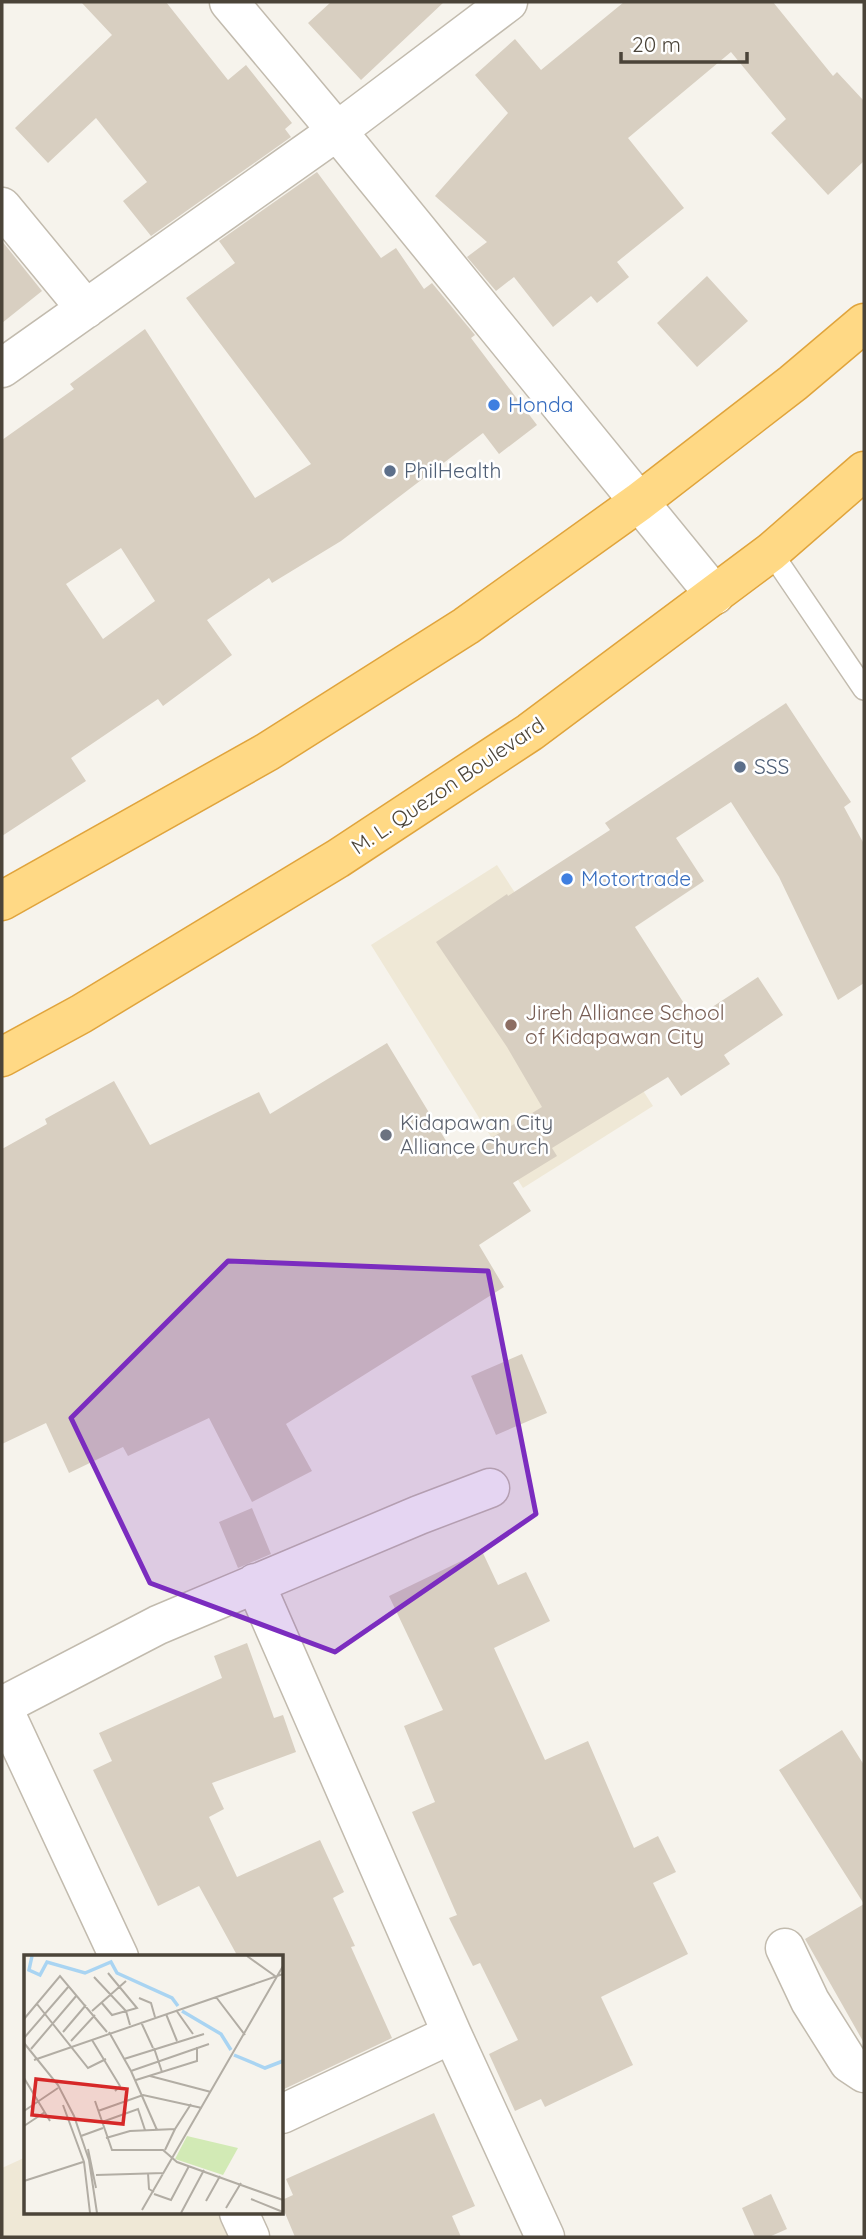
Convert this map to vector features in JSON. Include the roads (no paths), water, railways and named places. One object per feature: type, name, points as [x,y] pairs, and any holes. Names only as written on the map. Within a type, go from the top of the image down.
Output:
[{"type":"highway","points":[[2,901],[267,752],[466,626],[639,502],[793,383],[864,323]]},
{"type":"highway","name":"M. L. Quezon Boulevard","points":[[2,1057],[81,1014],[337,859],[530,732],[771,552],[864,471]]},
{"type":"street","points":[[229,2],[715,595]]},
{"type":"street","points":[[2,368],[337,131],[508,2]]},
{"type":"street","points":[[2,207],[86,309]]},
{"type":"street","points":[[118,1955],[2,1706],[158,1625],[419,1515],[490,1488]]},
{"type":"street","points":[[256,1583],[452,2035],[545,2237]]},
{"type":"street","points":[[785,1948],[810,2001],[849,2063],[864,2073]]},
{"type":"street","points":[[284,2113],[452,2035]]},
{"type":"street","points":[[239,2214],[250,2237]]},
{"type":"lane","points":[[771,552],[864,689]]},
{"type":"place","name":"Honda","points":[[494,405]]},
{"type":"place","name":"PhilHealth","points":[[390,471]]},
{"type":"place","name":"SSS","points":[[740,767]]},
{"type":"place","name":"Motortrade","points":[[567,879]]},
{"type":"place","name":"Jireh Alliance School of Kidapawan City","points":[[511,1025]]},
{"type":"place","name":"Kidapawan City Alliance Church","points":[[386,1135]]}]
